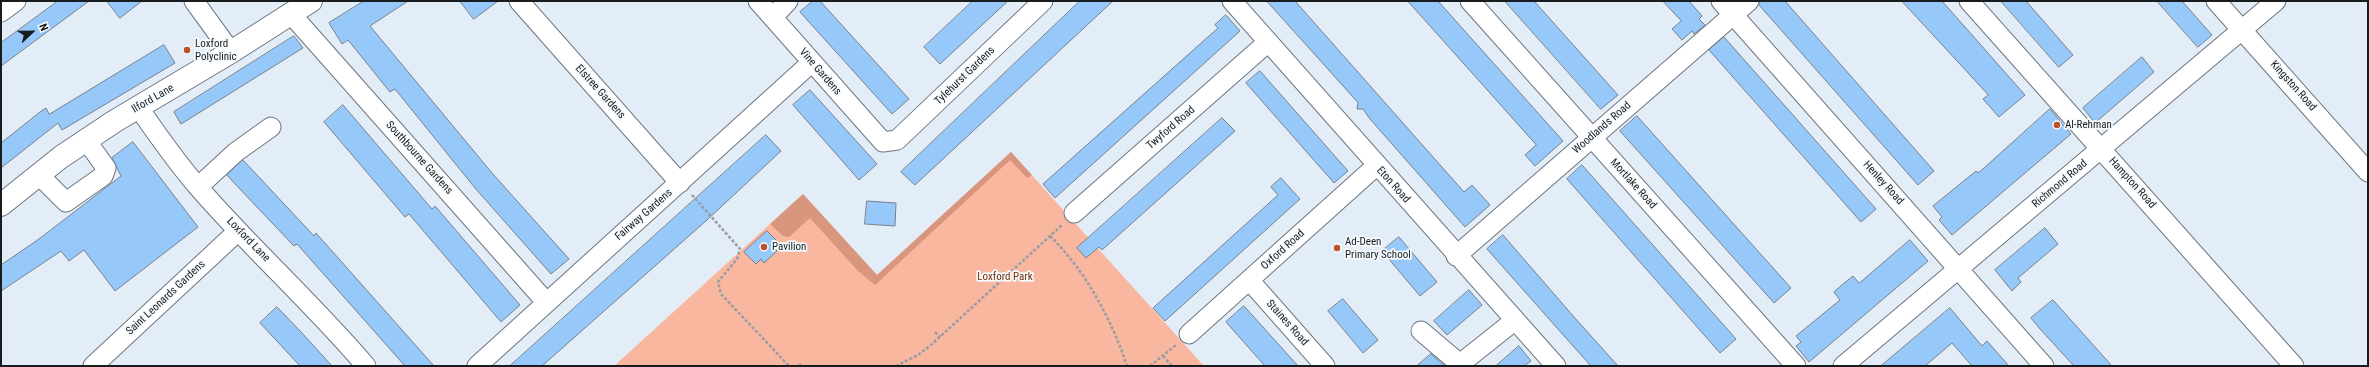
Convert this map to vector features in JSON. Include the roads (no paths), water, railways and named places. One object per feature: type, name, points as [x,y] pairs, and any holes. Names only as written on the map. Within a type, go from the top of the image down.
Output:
[{"type":"main road","name":"Ilford Lane","points":[[1,205],[86,140],[138,107],[231,52],[311,1]]},
{"type":"street","points":[[1,12],[16,1]]},
{"type":"street","points":[[194,1],[231,52]]},
{"type":"street","name":"Elstree Gardens","points":[[519,1],[680,183]]},
{"type":"street","name":"Vine Gardens","points":[[758,1],[883,142]]},
{"type":"street","points":[[773,17],[788,1]]},
{"type":"street","name":"Tylehurst Gardens","points":[[883,142],[897,140],[1043,1]]},
{"type":"street","name":"Eton Road","points":[[1232,1],[1376,166],[1556,366]]},
{"type":"street","name":"Mortlake Road","points":[[1470,1],[1796,366]]},
{"type":"street","name":"Woodlands Road","points":[[1456,256],[1591,137],[1727,8],[1748,1]]},
{"type":"street","name":"Hampton Road","points":[[1969,1],[2294,366]]},
{"type":"street","name":"Kingston Road","points":[[2216,1],[2368,172]]},
{"type":"street","name":"Richmond Road","points":[[1843,366],[2276,1]]},
{"type":"street","name":"Henley Road","points":[[1727,8],[2044,366]]},
{"type":"street","name":"Southbourne Gardens","points":[[291,14],[546,302]]},
{"type":"street","name":"Twyford Road","points":[[1074,213],[1268,42]]},
{"type":"street","name":"Fairway Gardens","points":[[477,366],[812,62]]},
{"type":"street","name":"Loxford Lane","points":[[138,107],[169,151],[198,187],[238,231],[340,335],[366,366]]},
{"type":"street","points":[[198,187],[236,152],[271,127]]},
{"type":"street","points":[[39,175],[66,202],[103,176],[106,168],[86,140]]},
{"type":"street","name":"Oxford Road","points":[[1189,334],[1376,166]]},
{"type":"street","name":"Saint Leonards Gardens","points":[[93,366],[238,231]]},
{"type":"street","name":"Staines Road","points":[[1250,280],[1325,366]]},
{"type":"street","points":[[1421,330],[1460,364],[1514,321]]},
{"type":"place","name":"Loxford Polyclinic","points":[[187,50]]},
{"type":"place","name":"Al-Rehman","points":[[2057,125]]},
{"type":"place","name":"Pavilion","points":[[764,247]]},
{"type":"place","name":"Ad-Deen Primary School","points":[[1337,248]]},
{"type":"park label","name":"Loxford Park","points":[[1005,277]]}]
